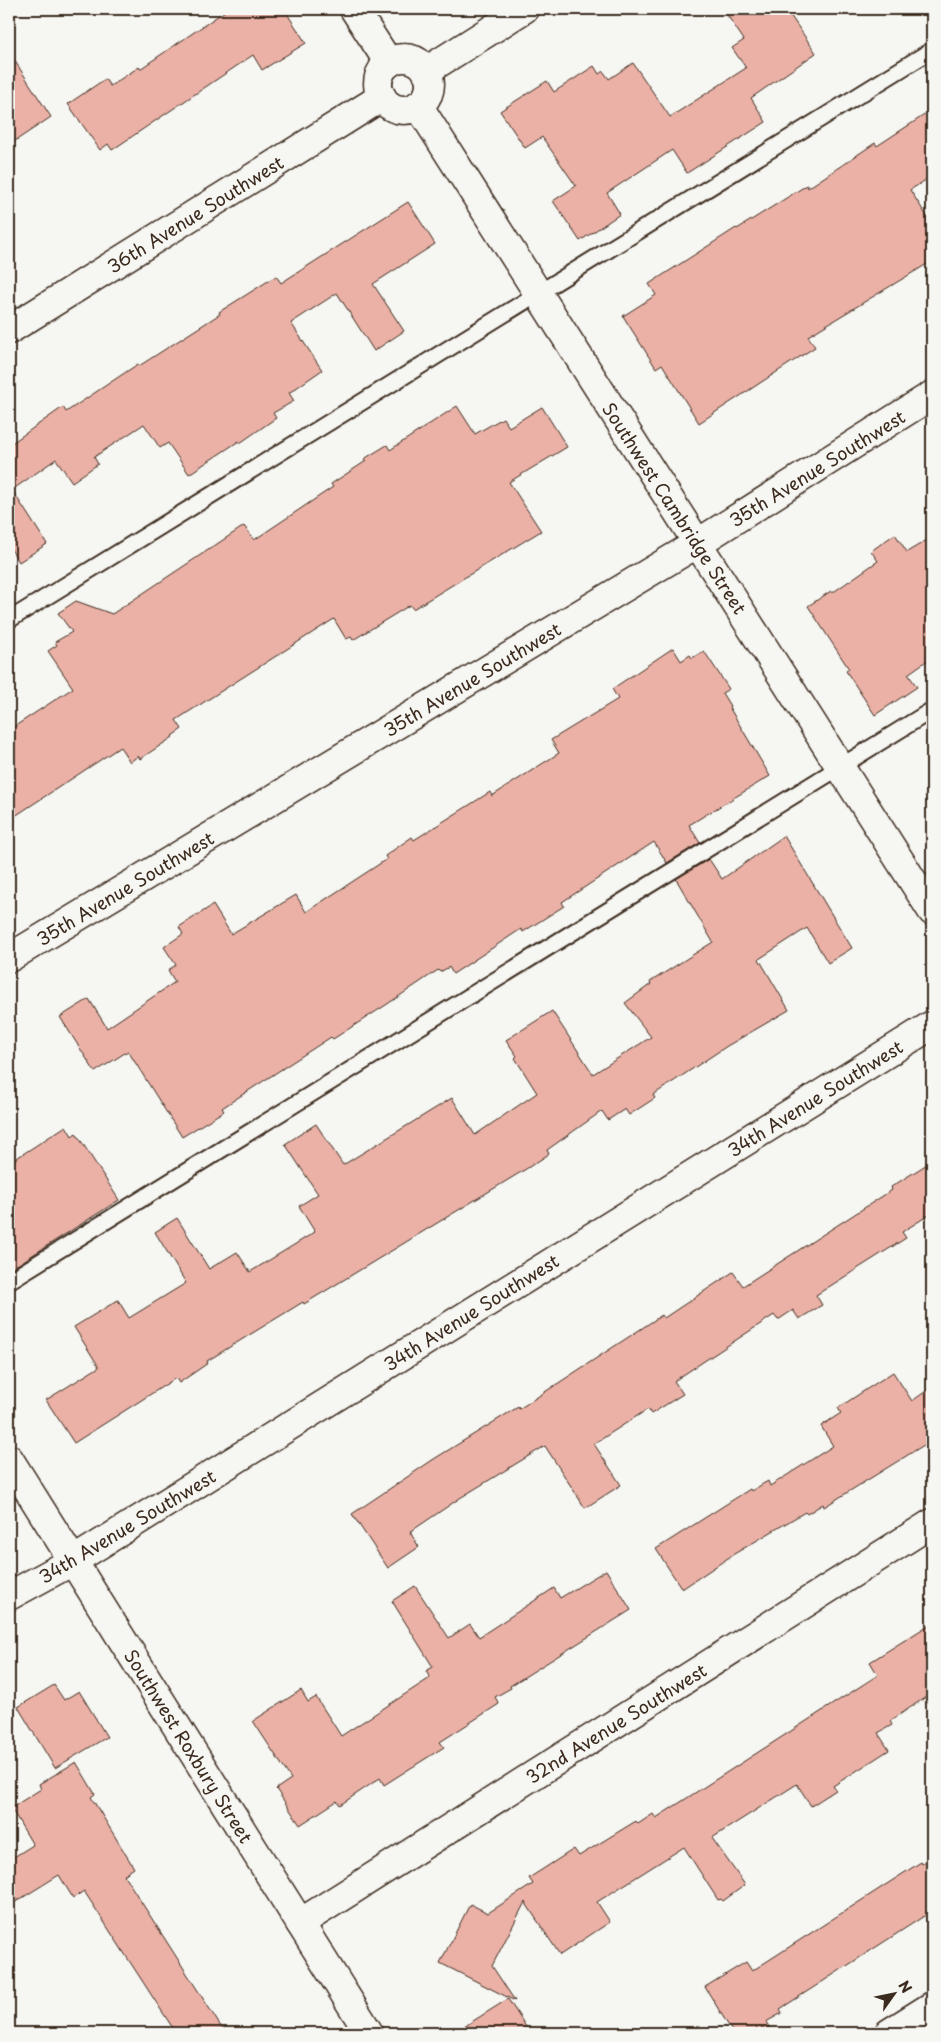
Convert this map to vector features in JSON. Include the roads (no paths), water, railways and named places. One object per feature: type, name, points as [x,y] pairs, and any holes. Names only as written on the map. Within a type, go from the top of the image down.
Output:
[{"type":"street","points":[[354,9],[389,63]]},
{"type":"street","points":[[426,71],[524,9]]},
{"type":"street","points":[[402,58],[410,59],[418,63],[426,71],[429,77],[429,86],[427,94],[418,105],[407,110],[398,109],[391,106],[382,97],[378,86],[379,78],[382,70],[389,63],[402,58]]},
{"type":"street","name":"36th Avenue Southwest","points":[[9,330],[382,97]]},
{"type":"street","name":"Southwest Cambridge Street","points":[[418,105],[538,295],[842,766],[932,911]]},
{"type":"street","name":"35th Avenue Southwest","points":[[9,958],[698,543],[932,395]]},
{"type":"street","name":"34th Avenue Southwest","points":[[9,1596],[73,1561],[932,1025]]},
{"type":"street","name":"Southwest Roxbury Street","points":[[9,1459],[370,2033]]},
{"type":"street","name":"32nd Avenue Southwest","points":[[300,1923],[932,1523]]},
{"type":"street","points":[[889,2033],[932,2006]]},
{"type":"lane","points":[[9,620],[932,50]]},
{"type":"lane","points":[[9,1281],[932,710]]}]
